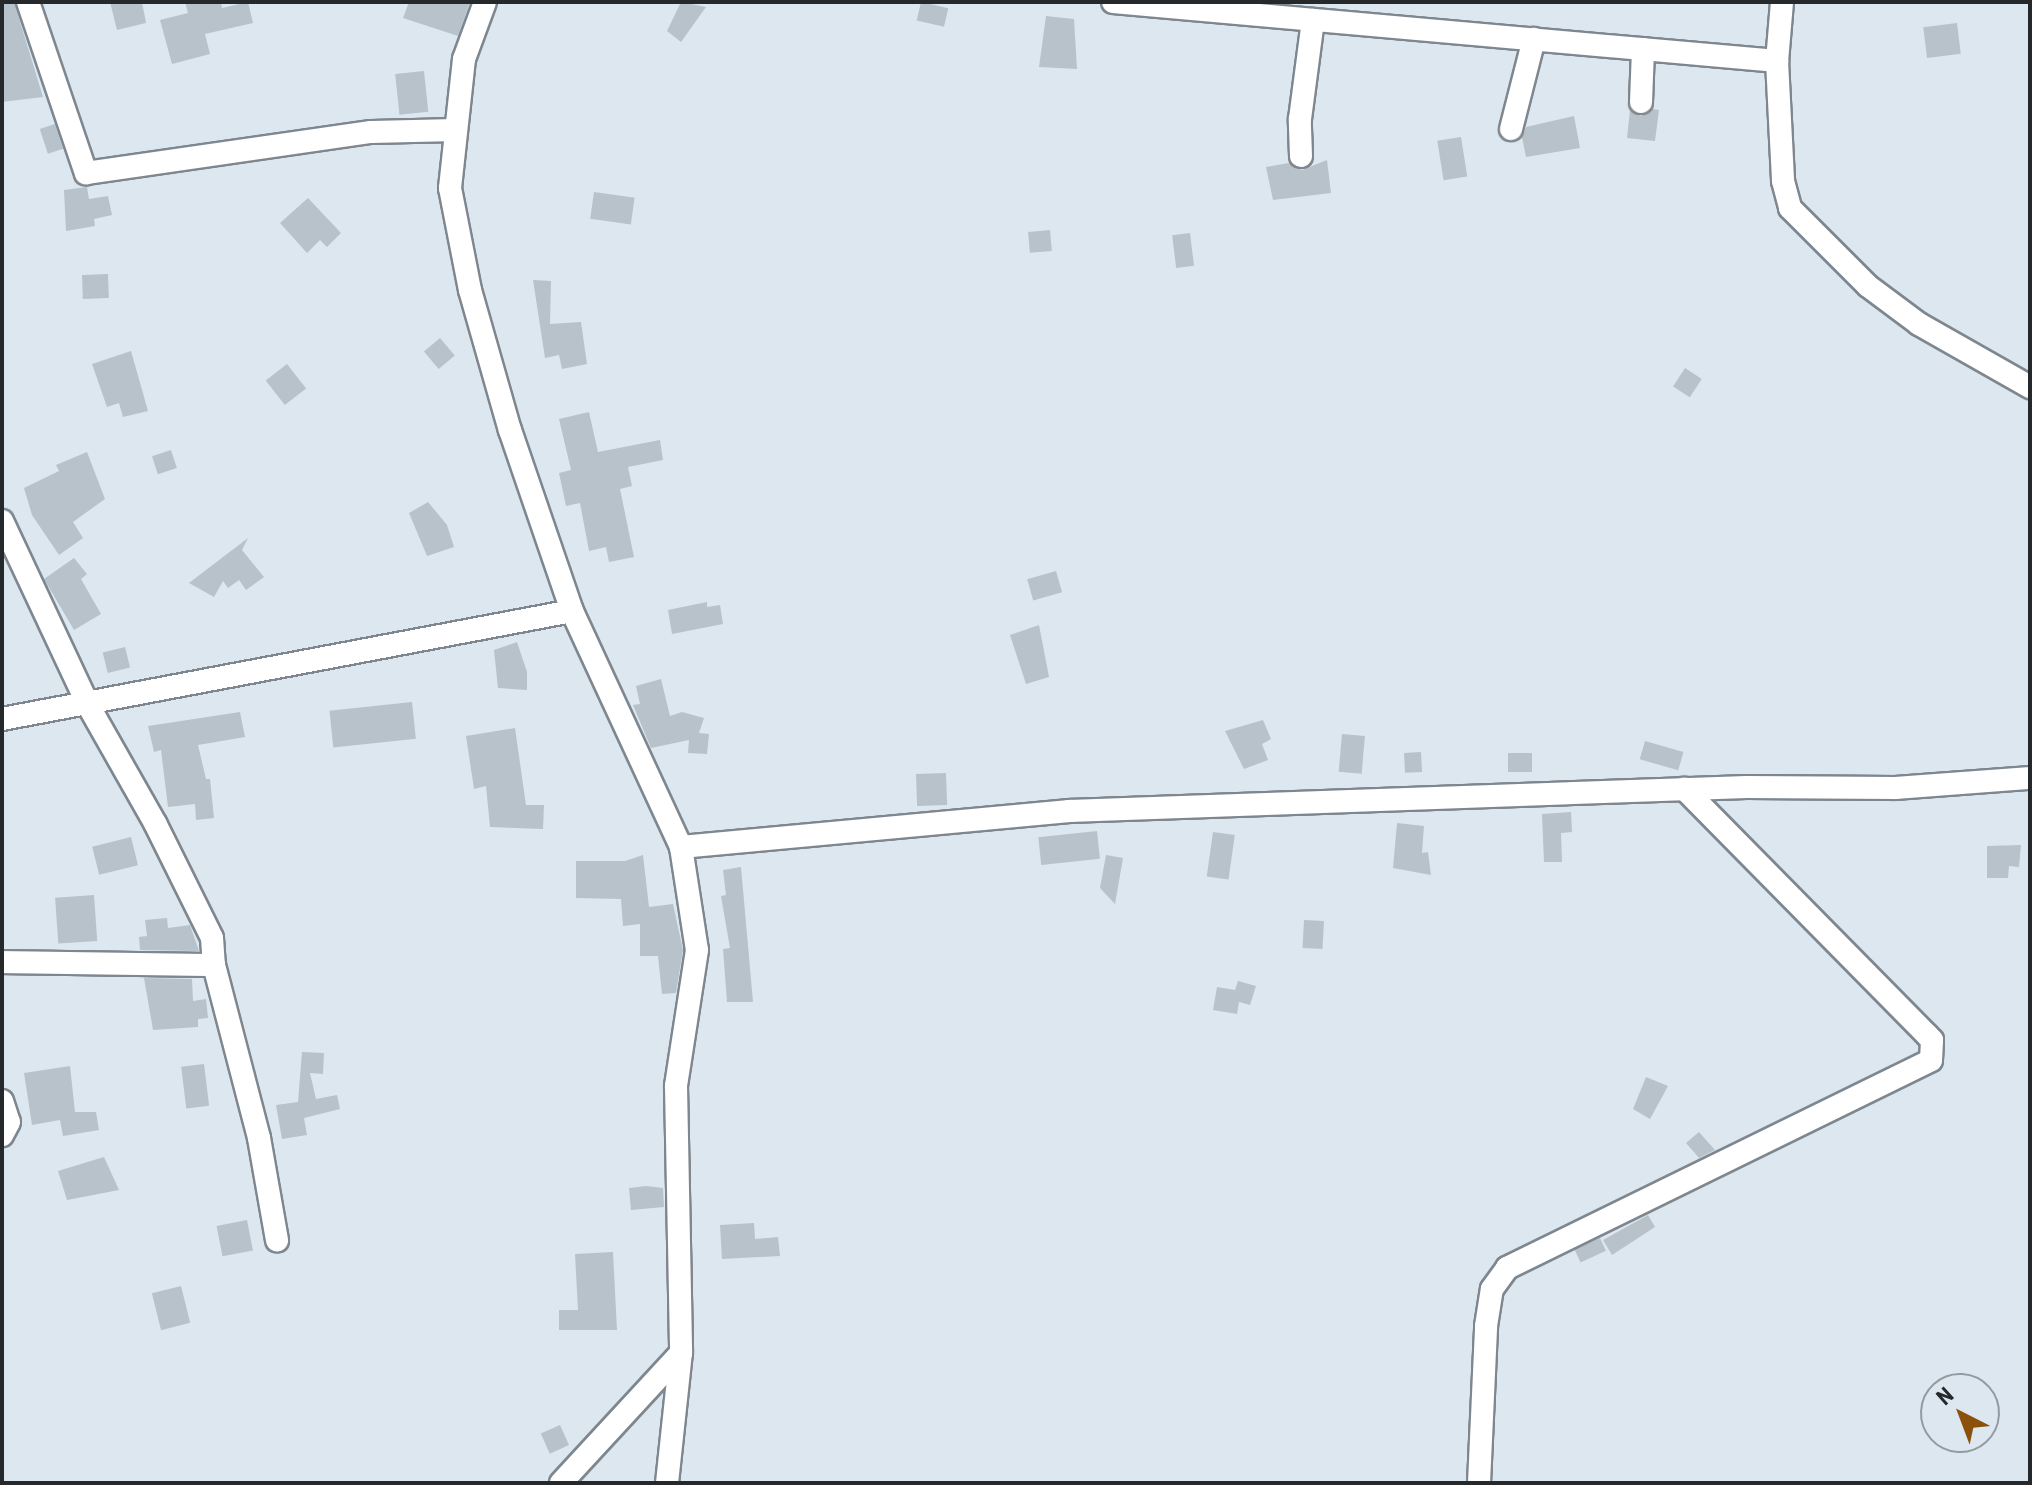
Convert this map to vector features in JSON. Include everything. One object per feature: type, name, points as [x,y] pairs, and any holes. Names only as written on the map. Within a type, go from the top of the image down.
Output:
[{"type":"street","points":[[28,2],[86,173],[371,132],[456,130]]},
{"type":"street","points":[[485,2],[464,59],[450,188],[470,290],[510,430],[572,611],[681,847],[697,950],[676,1086],[681,1353],[667,1483]]},
{"type":"street","points":[[1113,2],[1777,61]]},
{"type":"street","points":[[1782,2],[1777,61],[1783,181],[1790,208],[1868,286],[1919,324],[2030,387]]},
{"type":"street","points":[[1301,156],[1300,119],[1313,20]]},
{"type":"street","points":[[1511,129],[1534,39]]},
{"type":"street","points":[[1641,102],[1643,49]]},
{"type":"street","points":[[2,521],[88,705],[168,848],[212,938],[214,965],[261,1148],[277,1240]]},
{"type":"street","points":[[2,719],[572,611]]},
{"type":"street","points":[[681,847],[1069,811],[1684,789],[1896,788],[2030,778]]},
{"type":"street","points":[[1479,1483],[1487,1315],[1492,1289],[1507,1268],[1931,1060],[1927,1035],[1684,789]]},
{"type":"street","points":[[2,962],[214,965]]},
{"type":"street","points":[[2,1101],[9,1122],[2,1135]]},
{"type":"street","points":[[561,1483],[681,1353]]},
{"type":"building","points":[[2,2],[14,2],[43,97],[2,102]]},
{"type":"building","points":[[110,2],[142,2],[146,23],[117,30]]},
{"type":"building","points":[[185,2],[221,2],[222,8],[248,2],[253,23],[205,34],[210,54],[172,64],[160,20],[188,13]]},
{"type":"building","points":[[409,2],[470,2],[458,36],[403,18]]},
{"type":"building","points":[[681,2],[706,7],[681,42],[667,31]]},
{"type":"building","points":[[921,2],[948,8],[944,27],[917,21]]},
{"type":"building","points":[[1046,16],[1074,19],[1077,69],[1039,67]]},
{"type":"building","points":[[1957,23],[1961,54],[1927,58],[1923,27]]},
{"type":"building","points":[[424,71],[428,112],[399,115],[395,74]]},
{"type":"building","points":[[1653,109],[1659,110],[1655,141],[1627,138],[1630,110],[1641,116]]},
{"type":"building","points":[[1574,116],[1580,148],[1526,157],[1522,137],[1526,127]]},
{"type":"building","points":[[55,124],[63,149],[48,154],[40,129]]},
{"type":"building","points":[[1461,137],[1467,177],[1444,180],[1437,141]]},
{"type":"building","points":[[1327,160],[1331,193],[1273,200],[1266,167],[1289,163],[1302,170]]},
{"type":"building","points":[[87,187],[89,199],[108,196],[112,215],[94,219],[95,226],[66,231],[64,190]]},
{"type":"building","points":[[594,192],[635,198],[631,224],[590,219]]},
{"type":"building","points":[[308,198],[341,233],[327,247],[320,240],[307,253],[280,223]]},
{"type":"building","points":[[1050,230],[1052,251],[1030,253],[1028,232]]},
{"type":"building","points":[[1190,233],[1194,266],[1176,268],[1172,235]]},
{"type":"building","points":[[108,274],[109,298],[83,299],[82,275]]},
{"type":"building","points":[[533,280],[551,281],[550,324],[581,322],[587,364],[562,369],[559,355],[545,358]]},
{"type":"building","points":[[440,338],[455,356],[439,369],[424,351]]},
{"type":"building","points":[[131,351],[148,411],[123,417],[119,403],[107,407],[92,364]]},
{"type":"building","points":[[287,364],[306,388],[285,405],[266,381]]},
{"type":"building","points":[[1685,368],[1702,379],[1690,397],[1673,386]]},
{"type":"building","points":[[589,412],[598,452],[660,440],[663,460],[628,467],[632,486],[620,489],[634,557],[609,562],[606,547],[589,551],[580,503],[566,506],[559,473],[571,470],[559,419]]},
{"type":"building","points":[[171,450],[177,468],[158,474],[152,456]]},
{"type":"building","points":[[87,452],[105,499],[73,522],[83,538],[59,555],[32,515],[24,488],[59,471],[56,465]]},
{"type":"building","points":[[428,502],[447,525],[454,547],[427,556],[409,513]]},
{"type":"building","points":[[248,538],[242,550],[264,577],[246,590],[239,580],[228,588],[223,581],[214,597],[189,583]]},
{"type":"building","points":[[74,558],[87,574],[81,579],[101,614],[74,630],[44,579]]},
{"type":"building","points":[[1056,571],[1062,592],[1033,600],[1027,579]]},
{"type":"building","points":[[707,602],[707,607],[720,605],[723,624],[672,634],[668,610]]},
{"type":"building","points":[[1039,625],[1049,677],[1026,684],[1010,635]]},
{"type":"building","points":[[517,642],[527,672],[527,690],[498,688],[494,650]]},
{"type":"building","points":[[125,647],[130,667],[108,673],[103,653]]},
{"type":"building","points":[[661,679],[670,716],[682,712],[704,718],[699,733],[709,734],[707,754],[688,753],[689,740],[651,748],[633,705],[640,704],[636,686]]},
{"type":"building","points":[[412,702],[416,739],[333,747],[329,711]]},
{"type":"building","points":[[240,712],[245,737],[198,745],[206,779],[210,779],[214,818],[196,820],[195,804],[168,807],[161,750],[154,752],[148,726]]},
{"type":"building","points":[[1263,720],[1271,739],[1262,744],[1268,760],[1244,769],[1225,731]]},
{"type":"building","points":[[515,728],[526,805],[544,805],[543,829],[490,827],[486,786],[474,789],[466,736]]},
{"type":"building","points":[[1342,734],[1365,736],[1362,774],[1339,772]]},
{"type":"building","points":[[1645,741],[1683,752],[1678,770],[1640,759]]},
{"type":"building","points":[[1421,752],[1422,772],[1405,773],[1404,753]]},
{"type":"building","points":[[1508,753],[1532,753],[1532,772],[1508,772]]},
{"type":"building","points":[[946,773],[947,805],[917,806],[916,774]]},
{"type":"building","points":[[1571,812],[1572,832],[1561,833],[1562,862],[1544,862],[1542,814]]},
{"type":"building","points":[[1397,823],[1424,826],[1422,853],[1428,852],[1431,875],[1393,868]]},
{"type":"building","points":[[1097,831],[1100,859],[1041,865],[1038,837]]},
{"type":"building","points":[[1213,832],[1235,835],[1229,880],[1207,877]]},
{"type":"building","points":[[131,837],[138,865],[99,875],[92,847]]},
{"type":"building","points":[[2021,845],[2019,867],[2009,866],[2008,878],[1987,878],[1987,846]]},
{"type":"building","points":[[643,855],[649,907],[673,904],[683,950],[676,993],[662,994],[658,956],[640,956],[640,924],[623,926],[621,899],[576,898],[576,861],[625,861]]},
{"type":"building","points":[[1106,855],[1123,858],[1115,904],[1100,888]]},
{"type":"building","points":[[741,867],[753,1002],[727,1002],[723,949],[730,948],[721,896],[726,895],[723,870]]},
{"type":"building","points":[[94,895],[97,941],[58,944],[55,898]]},
{"type":"building","points":[[167,918],[168,928],[190,925],[199,951],[140,950],[139,937],[147,936],[145,920]]},
{"type":"building","points":[[1304,920],[1324,921],[1323,949],[1303,948]]},
{"type":"building","points":[[144,978],[192,979],[193,1001],[206,999],[208,1018],[198,1019],[198,1027],[153,1030]]},
{"type":"building","points":[[1238,981],[1256,986],[1250,1005],[1239,1002],[1237,1014],[1213,1010],[1217,987],[1235,990]]},
{"type":"building","points":[[302,1052],[324,1053],[323,1074],[310,1073],[316,1099],[337,1095],[340,1109],[304,1118],[307,1135],[282,1139],[276,1105],[298,1102]]},
{"type":"building","points":[[204,1064],[209,1106],[186,1108],[181,1067]]},
{"type":"building","points":[[70,1066],[75,1112],[96,1112],[99,1130],[63,1136],[60,1120],[32,1125],[24,1073]]},
{"type":"building","points":[[1646,1077],[1668,1086],[1650,1119],[1633,1109]]},
{"type":"building","points":[[1699,1132],[1715,1150],[1699,1158],[1686,1143]]},
{"type":"building","points":[[104,1157],[119,1190],[67,1200],[58,1171]]},
{"type":"building","points":[[629,1188],[663,1188],[664,1207],[631,1210]]},
{"type":"building","points":[[1648,1215],[1655,1227],[1612,1255],[1603,1240]]},
{"type":"building","points":[[247,1220],[253,1250],[222,1256],[217,1226]]},
{"type":"building","points":[[754,1223],[755,1239],[778,1237],[780,1256],[722,1259],[720,1225]]},
{"type":"building","points":[[1600,1238],[1606,1251],[1581,1263],[1575,1250]]},
{"type":"building","points":[[613,1252],[617,1330],[559,1330],[559,1310],[578,1310],[575,1254]]},
{"type":"building","points":[[181,1286],[190,1323],[161,1330],[152,1293]]},
{"type":"building","points":[[560,1425],[569,1445],[550,1454],[541,1434]]}]
